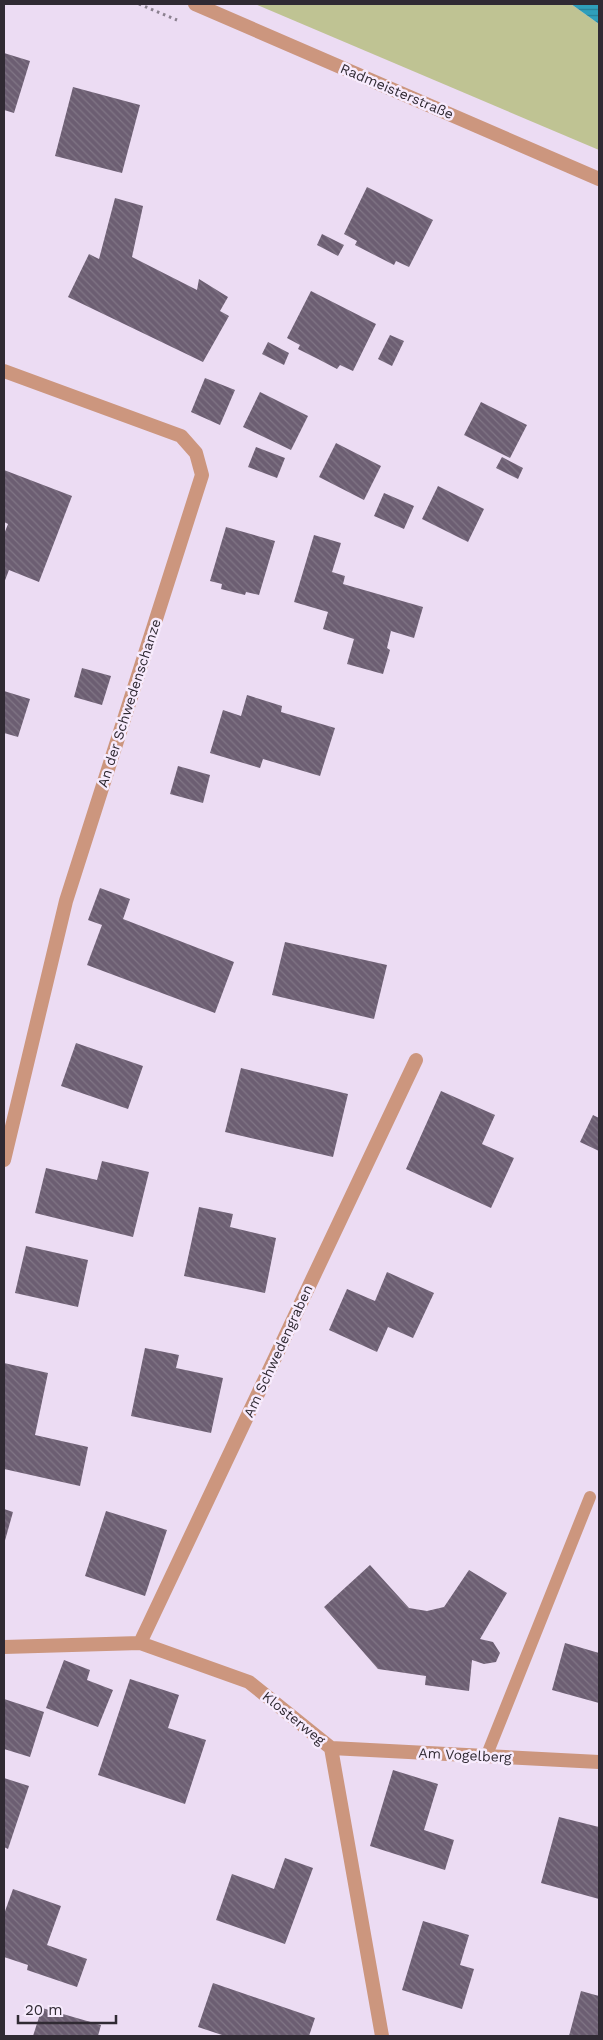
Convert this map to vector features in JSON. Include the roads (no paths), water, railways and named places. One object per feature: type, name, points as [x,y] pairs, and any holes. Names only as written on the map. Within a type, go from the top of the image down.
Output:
[{"type":"street","name":"Radmeisterstraße","points":[[195,4],[599,180]]},
{"type":"street","name":"An der Schwedenschanze","points":[[4,370],[181,436],[196,453],[202,475],[66,901],[7,1129],[4,1160]]},
{"type":"street","name":"Am Schwedengraben","points":[[140,1642],[416,1060]]},
{"type":"street","name":"Klosterweg","points":[[4,1647],[140,1642],[249,1682],[331,1748],[382,2036]]},
{"type":"street","name":"Am Vogelberg","points":[[331,1748],[599,1762]]},
{"type":"lane","points":[[486,1757],[590,1497]]},
{"type":"water","points":[[571,4],[599,4],[599,24]]}]
